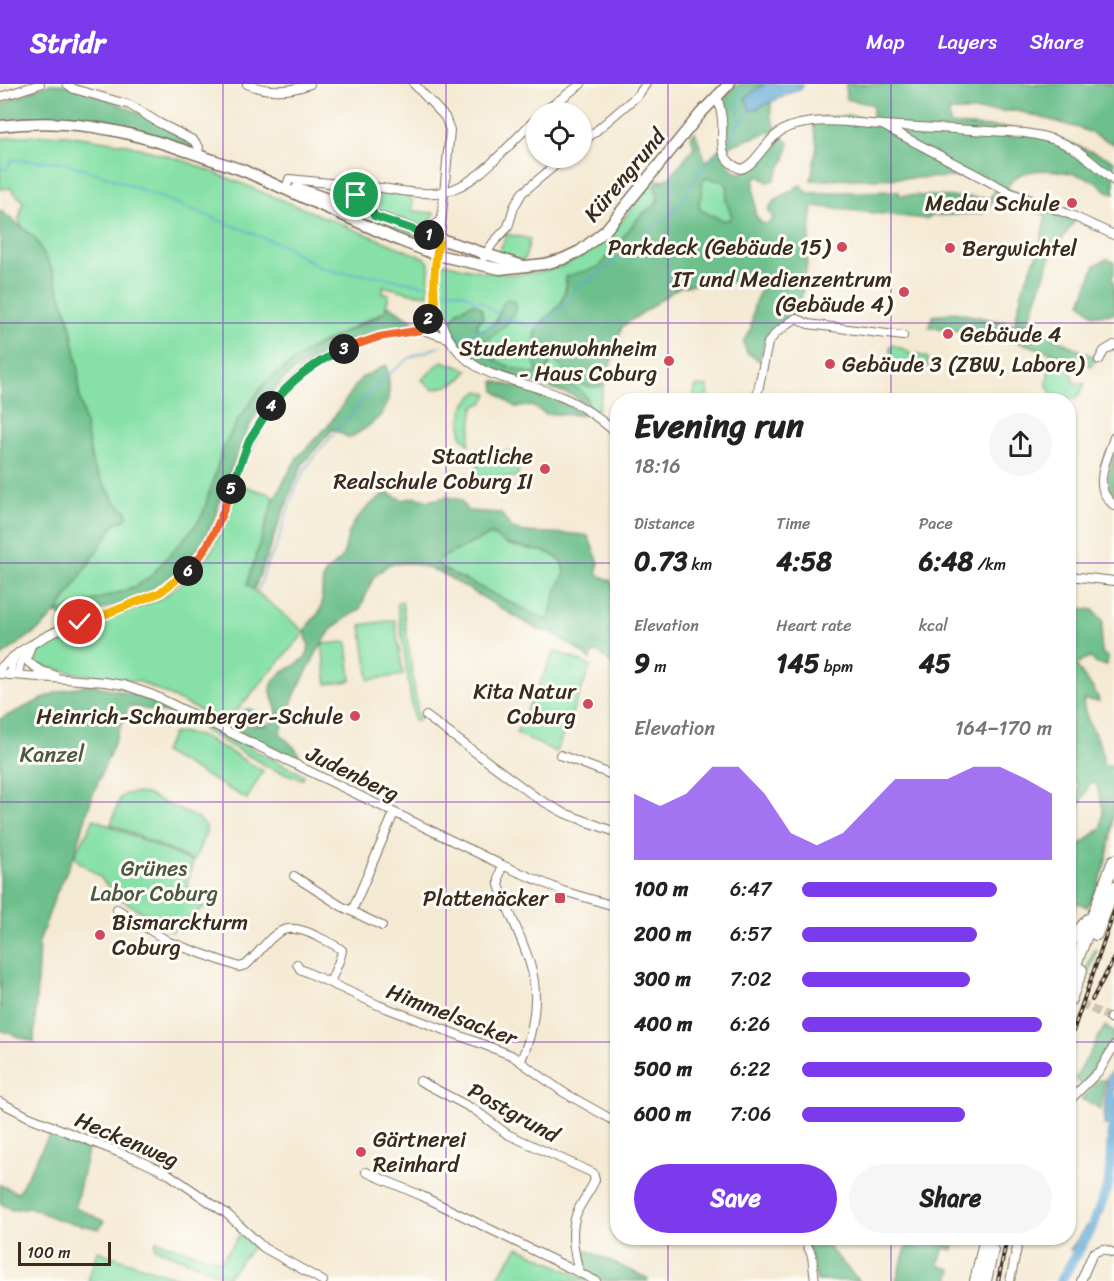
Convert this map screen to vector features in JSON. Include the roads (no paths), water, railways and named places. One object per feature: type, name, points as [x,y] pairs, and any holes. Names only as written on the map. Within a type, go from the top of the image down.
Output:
[{"type":"highway","points":[[1076,973],[1114,861]]},
{"type":"highway","points":[[1076,976],[1114,888]]},
{"type":"highway","points":[[1076,935],[1099,904]]},
{"type":"highway","points":[[976,1281],[984,1245]]},
{"type":"highway","points":[[985,1281],[993,1245]]},
{"type":"main road","name":"Kürengrund","points":[[0,126],[43,123],[98,126],[129,133],[240,169],[287,188],[396,240],[437,255],[500,269],[532,266],[563,259],[591,244],[626,206],[677,141],[729,84]]},
{"type":"main road","name":"Kürengrund","points":[[287,188],[485,255],[518,265],[532,266]]},
{"type":"street","points":[[0,97],[40,84]]},
{"type":"street","name":"Kürengrund","points":[[68,84],[74,88],[130,105],[193,140],[199,147],[198,154]]},
{"type":"street","points":[[247,84],[260,89],[276,91],[297,89],[310,84]]},
{"type":"street","points":[[557,102],[581,84]]},
{"type":"street","points":[[592,134],[638,95],[645,84]]},
{"type":"street","points":[[416,85],[446,117],[450,130],[439,239],[436,246],[434,297],[440,322],[448,338],[464,356],[486,371],[571,401],[596,416],[610,428]]},
{"type":"street","points":[[717,95],[722,118],[720,138],[722,150],[730,161],[741,169],[751,163],[775,134],[789,127],[833,121],[1025,133],[1051,138],[1075,148],[1114,181]]},
{"type":"street","points":[[881,125],[1011,193],[1071,215],[1114,235]]},
{"type":"street","points":[[287,188],[289,179],[444,192],[476,177],[526,129]]},
{"type":"street","points":[[480,265],[485,255],[508,227],[514,207],[522,193],[552,168]]},
{"type":"street","points":[[360,186],[356,190],[356,195],[361,198],[368,196],[373,187]]},
{"type":"street","points":[[368,196],[374,216]]},
{"type":"street","points":[[422,233],[441,221]]},
{"type":"street","points":[[421,330],[436,308]]},
{"type":"street","points":[[757,393],[768,343],[776,333],[796,318],[808,324],[903,336]]},
{"type":"street","points":[[0,668],[19,651],[53,633],[159,593],[179,580],[207,545],[224,510],[249,441],[265,414],[285,390],[316,363],[341,350],[379,337],[421,330],[440,322]]},
{"type":"street","points":[[421,330],[448,338]]},
{"type":"street","points":[[1099,360],[1104,351],[1114,345]]},
{"type":"street","points":[[1114,437],[1103,472],[1102,487],[1106,497],[1114,506]]},
{"type":"street","points":[[1076,577],[1114,581]]},
{"type":"street","points":[[14,675],[31,645]]},
{"type":"street","points":[[31,645],[27,658],[31,666],[69,680]]},
{"type":"street","points":[[14,675],[12,662],[19,651]]},
{"type":"street","name":"Judenberg","points":[[0,674],[114,683],[153,695],[502,865],[563,891],[610,905]]},
{"type":"street","points":[[426,716],[537,798],[564,813],[610,829]]},
{"type":"street","points":[[560,755],[610,774]]},
{"type":"street","points":[[352,911],[394,813]]},
{"type":"street","points":[[502,865],[499,885],[530,963],[535,988],[533,1021],[521,1060]]},
{"type":"street","points":[[294,876],[382,926]]},
{"type":"street","points":[[117,909],[169,942],[239,967],[246,965],[279,932],[292,927],[305,930],[342,950],[342,957],[335,967],[330,982]]},
{"type":"street","name":"Himmelsacker","points":[[297,964],[300,969],[378,1005],[496,1048],[521,1060],[563,1092],[610,1119]]},
{"type":"street","points":[[1076,1095],[1103,1073],[1114,1046]]},
{"type":"street","name":"Postgrund","points":[[420,1081],[476,1110],[505,1133],[593,1173],[595,1180],[577,1212],[573,1233],[573,1251],[579,1273]]},
{"type":"street","name":"Heckenweg","points":[[0,1102],[29,1117],[167,1173],[227,1214],[264,1248],[323,1281]]},
{"type":"street","points":[[366,1172],[422,1196],[596,1281]]},
{"type":"street","points":[[807,1245],[812,1256],[815,1281]]},
{"type":"street","points":[[1010,1281],[1018,1245]]},
{"type":"street","points":[[1081,1281],[1093,1253],[1103,1249],[1114,1253]]},
{"type":"water","points":[[764,84],[803,84],[802,88],[751,111],[745,98]]},
{"type":"water","points":[[249,709],[266,720],[264,725],[239,721],[241,713]]},
{"type":"water","points":[[1114,1069],[1114,1124],[1104,1125],[1106,1078]]},
{"type":"water","points":[[1086,1226],[1094,1232],[1083,1251],[1070,1250],[1076,1245],[1076,1241]]},
{"type":"waterway","points":[[725,144],[737,127],[739,93],[749,84]]},
{"type":"waterway","points":[[740,123],[751,111]]},
{"type":"waterway","points":[[447,290],[466,294],[474,302],[480,301],[503,318],[537,328],[568,304],[576,287],[592,278],[636,245],[652,227],[670,214],[684,199],[699,171],[718,152]]},
{"type":"waterway","points":[[0,169],[6,169],[12,160],[63,162],[111,178],[285,246],[319,267],[337,272],[376,276],[424,285]]},
{"type":"waterway","points":[[456,340],[503,319]]},
{"type":"waterway","points":[[258,590],[276,547],[295,491],[311,460],[384,378],[411,357],[441,346]]},
{"type":"waterway","points":[[1061,1281],[1093,1225],[1109,1183],[1114,1100]]},
{"type":"tunnel","points":[[1076,1001],[1110,1018]]},
{"type":"railway","points":[[1076,1023],[1114,912]]},
{"type":"railway","points":[[1092,1000],[1114,959]]},
{"type":"railway","points":[[998,1281],[1006,1245]]},
{"type":"place","name":"Medau Schule","points":[[1072,203]]},
{"type":"place","name":"Parkdeck (Gebäude 15)","points":[[842,247]]},
{"type":"place","name":"Bergwichtel","points":[[950,248]]},
{"type":"place","name":"IT und Medienzentrum (Gebäude 4)","points":[[904,292]]},
{"type":"place","name":"Gebäude 4","points":[[948,334]]},
{"type":"place","name":"Studentenwohnheim - Haus Coburg","points":[[669,361]]},
{"type":"place","name":"Gebäude 3 (ZBW, Labore)","points":[[830,364]]},
{"type":"place","name":"Staatliche Realschule Coburg II","points":[[545,469]]},
{"type":"place","name":"Kita Natur Coburg","points":[[588,704]]},
{"type":"place","name":"Heinrich-Schaumberger-Schule","points":[[355,716]]},
{"type":"place","name":"Plattenäcker","points":[[560,898]]},
{"type":"place","name":"Bismarckturm Coburg","points":[[100,935]]},
{"type":"place","name":"Gärtnerei Reinhard","points":[[361,1152]]},
{"type":"park label","name":"Kanzel","points":[[52,754]]},
{"type":"park label","name":"Grünes Labor Coburg","points":[[154,880]]}]
